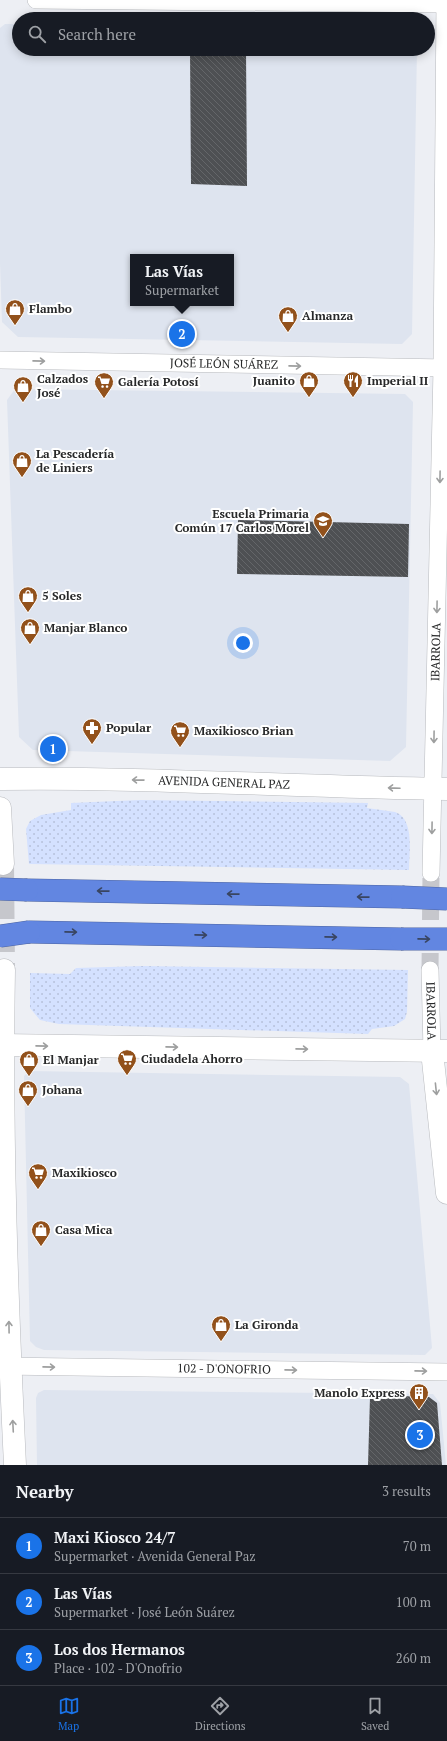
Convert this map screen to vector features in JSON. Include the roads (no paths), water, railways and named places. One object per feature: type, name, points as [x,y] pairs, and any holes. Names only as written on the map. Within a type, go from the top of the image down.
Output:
[{"type":"highway","points":[[0,889],[447,899]]},
{"type":"highway","points":[[0,931],[447,939]]},
{"type":"highway","points":[[0,936],[30,932]]},
{"type":"street","points":[[36,0],[446,3]]},
{"type":"street","name":"IBARROLA","points":[[431,873],[440,789],[445,368],[446,3]]},
{"type":"street","name":"JOSÉ LEÓN SUÁREZ","points":[[0,360],[445,368]]},
{"type":"street","name":"AVENIDA GENERAL PAZ","points":[[0,779],[55,778],[285,783],[440,789]]},
{"type":"street","points":[[0,808],[3,864]]},
{"type":"street","points":[[4,970],[1,1045],[5,1366],[14,1465]]},
{"type":"street","name":"IBARROLA","points":[[430,970],[439,1051]]},
{"type":"street","points":[[1,1045],[439,1051],[447,1193]]},
{"type":"street","name":"102 - D'ONOFRIO","points":[[5,1366],[447,1372]]},
{"type":"tunnel","points":[[3,864],[4,970]]},
{"type":"tunnel","points":[[430,970],[431,873]]},
{"type":"place","name":"Flambo","points":[[15,326]]},
{"type":"place","name":"Almanza","points":[[288,333]]},
{"type":"place","name":"Las Vías","points":[[182,334]]},
{"type":"place","name":"Juanito","points":[[309,398]]},
{"type":"place","name":"Imperial II","points":[[353,398]]},
{"type":"place","name":"Galería Potosí","points":[[104,399]]},
{"type":"place","name":"Calzados José","points":[[23,403]]},
{"type":"place","name":"La Pescadería de Liniers","points":[[22,478]]},
{"type":"place","name":"Escuela Primaria Común 17 Carlos Morel","points":[[323,538]]},
{"type":"place","name":"5 Soles","points":[[28,613]]},
{"type":"place","name":"Manjar Blanco","points":[[30,645]]},
{"type":"place","name":"Popular","points":[[92,745]]},
{"type":"place","name":"Maxikiosco Brian","points":[[180,748]]},
{"type":"place","name":"Maxi Kiosco 24/7","points":[[53,749]]},
{"type":"place","name":"Ciudadela Ahorro","points":[[127,1076]]},
{"type":"place","name":"El Manjar","points":[[29,1077]]},
{"type":"place","name":"Johana","points":[[28,1107]]},
{"type":"place","name":"Maxikiosco","points":[[38,1190]]},
{"type":"place","name":"Casa Mica","points":[[41,1247]]},
{"type":"place","name":"La Gironda","points":[[221,1342]]},
{"type":"place","name":"Manolo Express","points":[[419,1410]]},
{"type":"place","name":"Los dos Hermanos","points":[[420,1435]]}]
